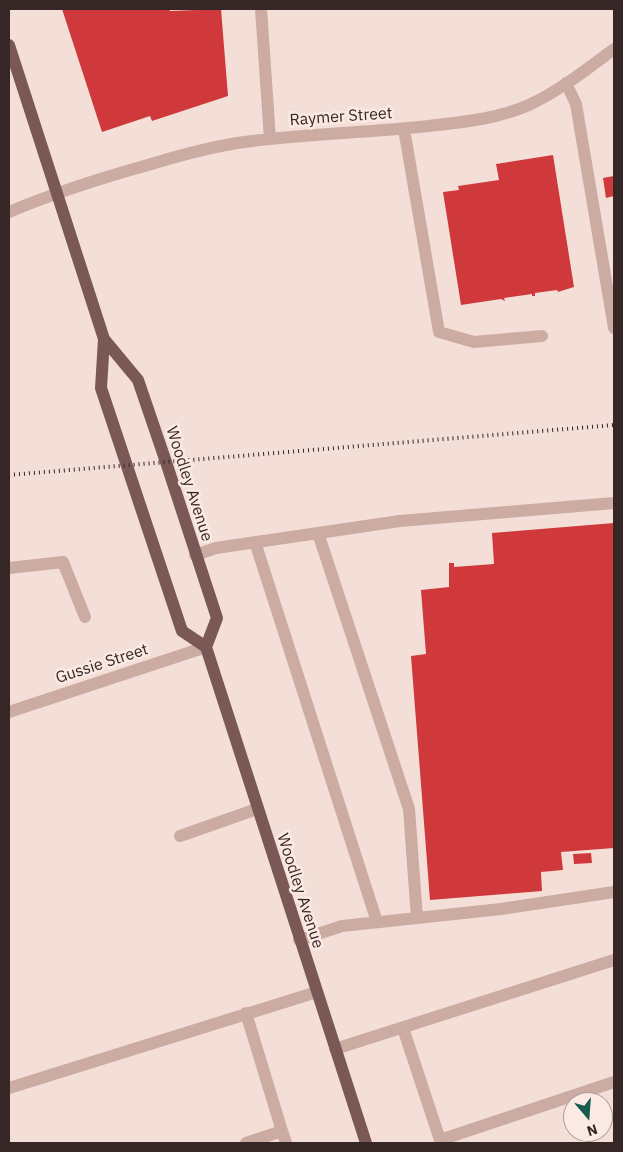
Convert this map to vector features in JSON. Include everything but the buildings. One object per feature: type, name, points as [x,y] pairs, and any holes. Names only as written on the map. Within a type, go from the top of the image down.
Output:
[{"type":"main road","name":"Woodley Avenue","points":[[9,44],[104,339],[101,388],[103,396],[182,631],[206,647]]},
{"type":"main road","name":"Woodley Avenue","points":[[104,339],[138,380],[216,618],[206,647],[366,1143]]},
{"type":"street","points":[[261,9],[270,139]]},
{"type":"street","name":"Raymer Street","points":[[9,212],[57,193],[185,154],[270,139],[404,129],[470,122],[499,115],[529,104],[566,83],[614,49]]},
{"type":"street","points":[[566,83],[576,104],[614,328]]},
{"type":"street","points":[[404,129],[438,332],[474,342],[542,336]]},
{"type":"street","points":[[195,555],[216,548],[400,520],[614,503]]},
{"type":"street","points":[[318,533],[409,809],[417,918]]},
{"type":"street","points":[[255,542],[376,922]]},
{"type":"street","points":[[9,568],[64,562],[85,618]]},
{"type":"street","name":"Gussie Street","points":[[9,712],[206,647]]},
{"type":"street","points":[[180,836],[257,809]]},
{"type":"street","points":[[299,940],[342,926],[502,909],[614,892]]},
{"type":"street","points":[[335,1049],[614,960]]},
{"type":"street","points":[[9,1088],[317,992]]},
{"type":"street","points":[[246,1014],[284,1137],[246,1143]]},
{"type":"street","points":[[403,1028],[440,1142],[614,1082]]},
{"type":"railway","points":[[9,475],[614,425]]}]
